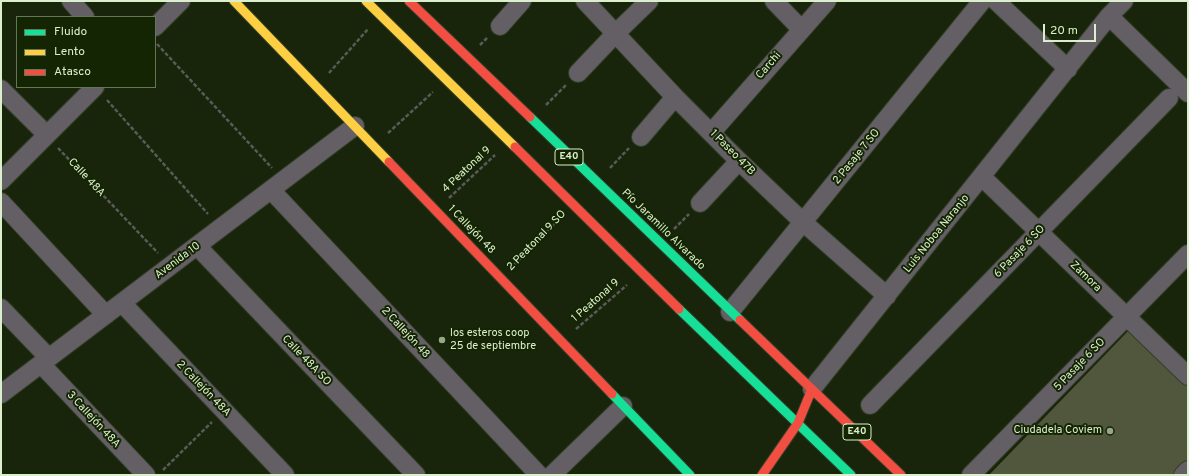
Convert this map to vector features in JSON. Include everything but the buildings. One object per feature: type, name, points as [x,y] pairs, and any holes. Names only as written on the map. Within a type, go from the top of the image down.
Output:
[{"type":"main road","name":"1 Callejón 48","points":[[234,1],[690,475]]},
{"type":"main road","name":"E40","points":[[366,1],[573,204],[641,273],[851,475]]},
{"type":"main road","name":"Pío Jaramillo Alvarado","points":[[409,1],[659,244],[901,475]]},
{"type":"main road","name":"Luis Noboa Naranjo","points":[[762,475],[798,423],[812,389]]},
{"type":"street","points":[[71,1],[84,16]]},
{"type":"street","points":[[156,26],[181,1]]},
{"type":"street","points":[[500,26],[522,1]]},
{"type":"street","name":"1 Paseo 47B","points":[[585,1],[675,97],[739,161],[804,223],[887,296]]},
{"type":"street","points":[[578,73],[649,1]]},
{"type":"street","points":[[774,1],[801,29]]},
{"type":"street","name":"Carchi","points":[[711,133],[827,1]]},
{"type":"street","name":"2 Pasaje 7 SO","points":[[730,312],[804,223],[982,1]]},
{"type":"street","points":[[996,1],[1068,69]]},
{"type":"street","name":"Luis Noboa Naranjo","points":[[812,389],[1109,16],[1124,1]]},
{"type":"street","points":[[1109,16],[1182,90]]},
{"type":"street","points":[[1,89],[47,135]]},
{"type":"street","name":"6 Pasaje 6 SO","points":[[870,405],[1039,232],[1182,90]]},
{"type":"street","points":[[1,181],[47,135],[100,93]]},
{"type":"street","points":[[641,136],[675,97]]},
{"type":"street","name":"Avenida 10","points":[[1,394],[355,126]]},
{"type":"street","points":[[700,203],[739,161]]},
{"type":"street","name":"Zamora","points":[[982,177],[1188,376]]},
{"type":"street","name":"2 Callejón 48","points":[[277,185],[540,475]]},
{"type":"street","points":[[1,202],[106,315]]},
{"type":"street","name":"Calle 48A SO","points":[[197,246],[416,475]]},
{"type":"street","name":"5 Pasaje 6 SO","points":[[971,475],[1188,254]]},
{"type":"street","name":"2 Callejón 48A","points":[[122,303],[285,475]]},
{"type":"street","name":"3 Callejón 48A","points":[[1,308],[45,361],[146,475]]},
{"type":"street","points":[[552,475],[623,406]]},
{"type":"street","points":[[1183,475],[1188,470]]},
{"type":"path","points":[[316,86],[380,15]]},
{"type":"path","points":[[467,57],[500,26]]},
{"type":"path","points":[[156,43],[277,185]]},
{"type":"path","points":[[531,120],[578,73]]},
{"type":"path","points":[[374,146],[447,80]]},
{"type":"path","points":[[100,93],[221,228]]},
{"type":"path","name":"Calle 48A","points":[[47,135],[171,266]]},
{"type":"path","points":[[596,182],[641,136]]},
{"type":"path","name":"4 Peatonal 9","points":[[435,210],[510,142]]},
{"type":"path","points":[[659,244],[700,203]]},
{"type":"path","name":"2 Peatonal 9 SO","points":[[501,278],[573,204]]},
{"type":"path","name":"1 Peatonal 9","points":[[561,341],[641,273]]},
{"type":"path","points":[[158,475],[224,411]]},
{"type":"traffic: fast","points":[[530,117],[740,320]]},
{"type":"traffic: fast","points":[[679,309],[851,475]]},
{"type":"traffic: fast","points":[[612,394],[690,475]]},
{"type":"traffic: slow","points":[[234,1],[389,162]]},
{"type":"traffic: slow","points":[[366,1],[515,147]]},
{"type":"traffic: jam","points":[[409,1],[530,117]]},
{"type":"traffic: jam","points":[[515,147],[679,309]]},
{"type":"traffic: jam","points":[[389,162],[612,394]]},
{"type":"traffic: jam","points":[[740,320],[901,475]]},
{"type":"traffic: jam","points":[[762,475],[798,423],[812,389]]},
{"type":"place","name":"los esteros coop 25 de septiembre","points":[[442,340]]},
{"type":"place","name":"Ciudadela Coviem","points":[[1110,431]]}]
